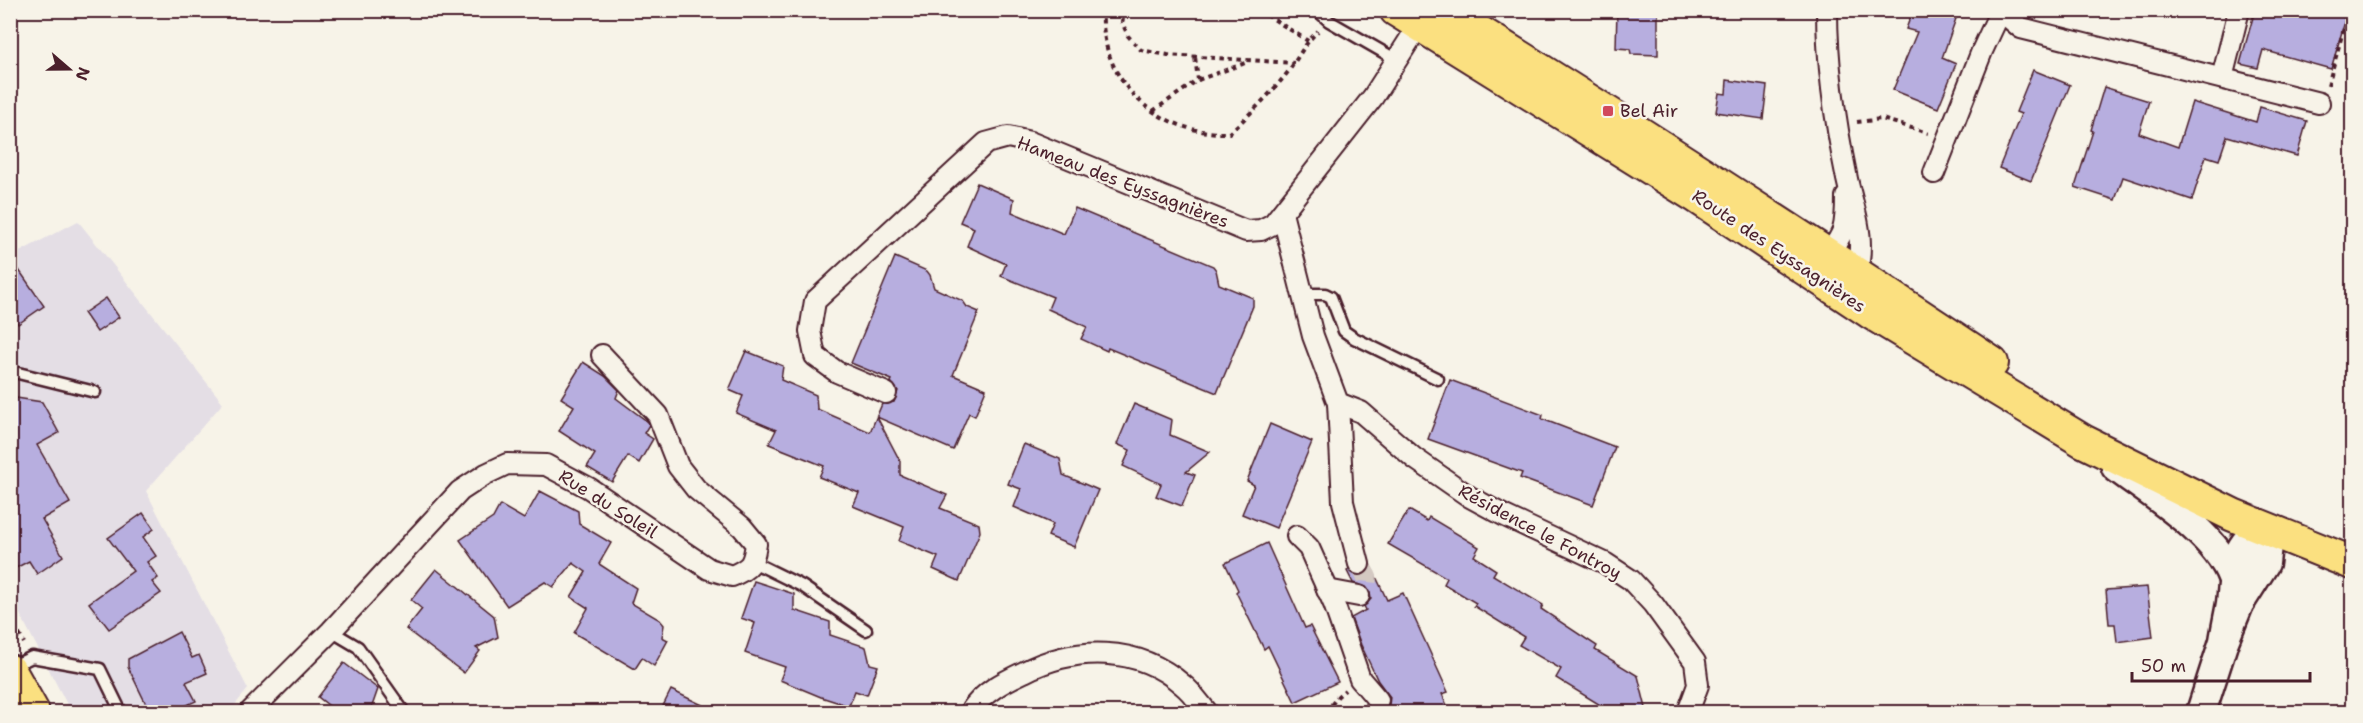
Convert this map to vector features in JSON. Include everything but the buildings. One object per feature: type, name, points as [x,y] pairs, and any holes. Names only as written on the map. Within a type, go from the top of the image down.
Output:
[{"type":"main road","name":"Route des Eyssagnières","points":[[1420,14],[1589,100],[2167,481]]},
{"type":"main road","name":"Route des Eyssagnières","points":[[1420,14],[1870,312],[2083,441],[2263,528],[2352,563]]},
{"type":"main road","points":[[2083,441],[2198,531],[2227,562],[2232,577]]},
{"type":"main road","points":[[2201,712],[2224,641],[2240,604],[2265,563],[2267,545],[2263,528],[2246,540],[2239,552],[2232,577],[2224,641]]},
{"type":"main road","points":[[2265,563],[2286,553],[2310,547]]},
{"type":"main road","points":[[10,669],[33,712]]},
{"type":"street","points":[[1827,10],[1827,47],[1847,179],[1860,227],[1860,247],[1840,266]]},
{"type":"street","points":[[2222,78],[2239,10]]},
{"type":"street","points":[[1934,173],[1982,51],[2001,11],[2021,28],[2319,103]]},
{"type":"street","name":"Hameau des Eyssagnières","points":[[886,393],[837,372],[815,356],[810,331],[815,301],[986,143],[1008,137],[1030,142],[1246,231],[1261,230],[1273,224],[1373,97],[1397,60],[1420,14]]},
{"type":"street","points":[[1840,266],[1847,179]]},
{"type":"street","points":[[1697,196],[1732,210],[1840,266],[1870,312]]},
{"type":"street","points":[[1282,213],[1313,336],[1338,403],[1343,502],[1359,564]]},
{"type":"street","points":[[602,355],[658,415],[678,466],[696,489],[742,527],[756,544],[753,562]]},
{"type":"street","name":"Résidence le Fontroy","points":[[1338,403],[1361,412],[1414,458],[1470,497],[1605,563],[1631,580],[1653,604],[1695,662],[1698,685],[1688,712]]},
{"type":"street","name":"Rue du Soleil","points":[[250,712],[331,631],[460,491],[507,464],[546,465],[589,488],[709,568],[732,576],[746,570],[753,562]]},
{"type":"street","points":[[1297,536],[1309,548],[1360,679],[1378,700]]},
{"type":"street","points":[[1327,590],[1359,596]]},
{"type":"street","points":[[970,712],[979,699],[1038,665],[1082,653],[1116,653],[1150,664],[1183,684],[1207,712]]},
{"type":"lane","points":[[1317,10],[1329,21],[1397,60]]},
{"type":"lane","points":[[1302,294],[1325,294],[1331,297],[1344,331],[1438,379]]},
{"type":"lane","points":[[10,371],[95,392]]},
{"type":"lane","points":[[753,562],[802,586],[866,630]]},
{"type":"lane","points":[[331,631],[358,646],[404,712]]},
{"type":"lane","points":[[10,669],[32,657],[100,669],[121,712]]},
{"type":"path","points":[[1103,10],[1102,27],[1106,48],[1132,96],[1180,126],[1213,134],[1229,133],[1265,99],[1294,63],[1308,41],[1259,10]]},
{"type":"path","points":[[2319,103],[2326,94],[2349,10]]},
{"type":"path","points":[[1126,11],[1122,22],[1128,36],[1141,50],[1195,57],[1294,63]]},
{"type":"path","points":[[1195,57],[1198,80]]},
{"type":"path","points":[[1153,111],[1198,80],[1251,61]]},
{"type":"path","points":[[1839,125],[1882,119],[1930,134],[1938,129]]},
{"type":"shaded area","points":[[78,221],[223,403],[146,491],[248,689],[229,712],[71,712],[11,597],[10,257]]},
{"type":"tunnel","points":[[1359,564],[1367,577],[1366,585],[1359,596]]},
{"type":"place","name":"Bel Air","points":[[1608,111]]}]
